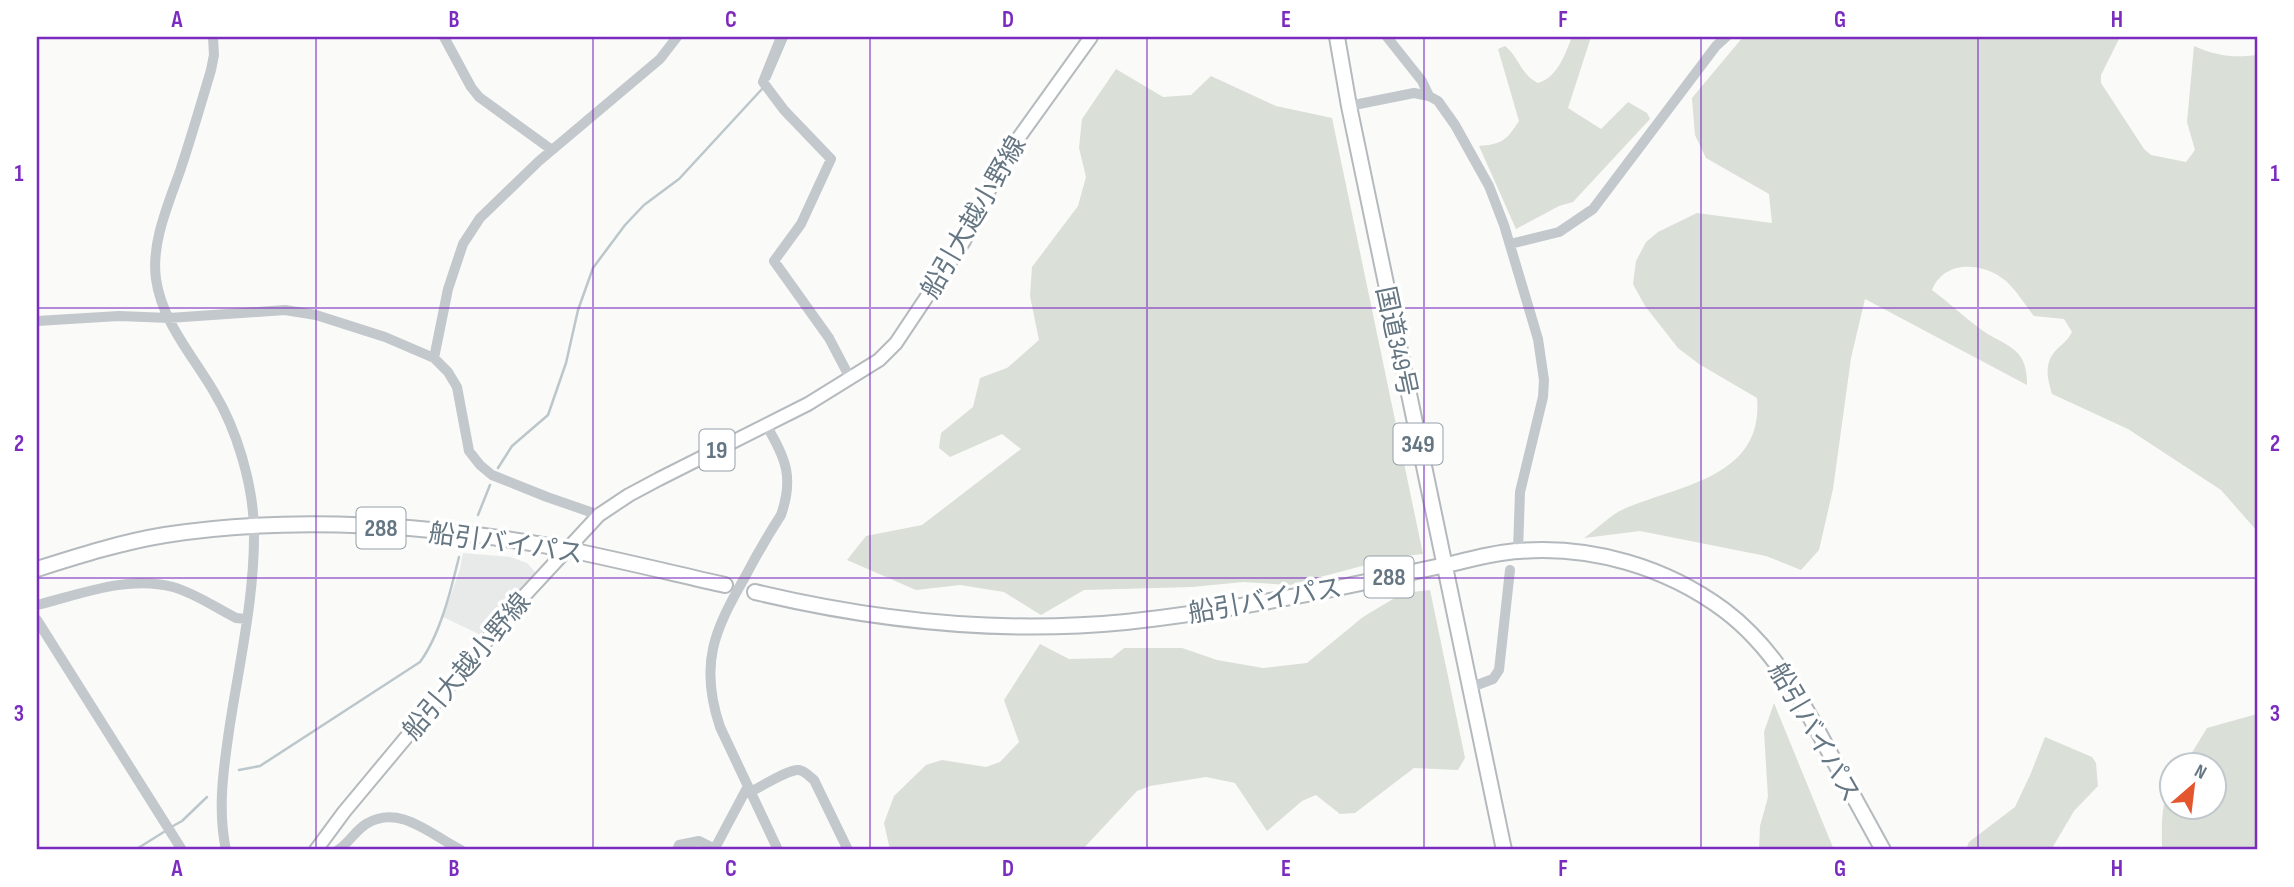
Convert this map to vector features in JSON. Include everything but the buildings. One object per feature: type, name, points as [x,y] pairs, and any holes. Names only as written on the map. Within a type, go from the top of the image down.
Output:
[{"type":"highway","name":"国道349号","points":[[1336,37],[1504,850]]},
{"type":"highway","name":"船引バイパス","points":[[37,569],[80,555],[163,535],[254,525],[344,526],[447,531],[566,549],[726,585]]},
{"type":"highway","name":"船引バイパス","points":[[755,592],[858,613],[929,621],[1029,627],[1123,622],[1203,613],[1518,551],[1570,551],[1622,561],[1664,575],[1698,592],[1727,612],[1778,664],[1798,695],[1883,850]]},
{"type":"main road","name":"船引大越小野線","points":[[318,848],[344,812],[524,596],[599,515],[629,495],[808,404],[878,360],[902,333],[964,241],[1007,154],[1091,37]]},
{"type":"street","points":[[214,37],[211,70],[161,229],[155,262],[160,300],[184,346],[215,394],[232,431],[247,479],[254,525],[254,554],[246,619],[222,783],[223,837],[226,850]]},
{"type":"street","points":[[444,37],[479,97],[552,150]]},
{"type":"street","points":[[434,358],[448,289],[463,244],[480,218],[552,150],[660,59],[677,37]]},
{"type":"street","points":[[781,37],[763,82],[784,110],[831,159],[801,225],[774,261],[829,338],[850,378]]},
{"type":"street","points":[[1387,37],[1422,81],[1429,96]]},
{"type":"street","points":[[1510,244],[1559,232],[1592,209],[1716,46],[1726,37]]},
{"type":"street","points":[[1349,106],[1403,93],[1429,96],[1438,101],[1489,186],[1510,244],[1538,339],[1544,380],[1543,397],[1520,492],[1518,551]]},
{"type":"street","points":[[37,321],[118,316],[169,318],[285,310],[316,315],[385,337],[434,358],[448,372],[457,387],[469,451],[492,475],[547,498],[599,515]]},
{"type":"street","points":[[766,425],[782,450],[788,483],[786,501],[781,515],[719,625],[710,667],[717,718],[778,850]]},
{"type":"street","points":[[1469,688],[1493,679],[1499,670],[1510,570]]},
{"type":"street","points":[[37,605],[130,582],[151,582],[177,588],[236,618],[246,619]]},
{"type":"street","points":[[37,620],[181,850]]},
{"type":"street","points":[[677,850],[679,845],[699,841],[715,850],[749,789],[799,770],[814,780],[848,850]]},
{"type":"street","points":[[318,848],[336,850],[364,825],[378,818],[398,817],[461,850]]},
{"type":"shaded area","points":[[1572,37],[1591,37],[1568,108],[1601,129],[1628,102],[1647,113],[1650,119],[1573,202],[1559,206],[1516,229],[1479,146],[1503,140],[1519,121],[1498,49],[1505,46],[1532,80],[1538,83],[1556,70]]},
{"type":"shaded area","points":[[1743,37],[2120,37],[2101,75],[2101,83],[2144,149],[2151,155],[2186,162],[2195,150],[2187,122],[2194,46],[2225,55],[2257,55],[2257,531],[2221,490],[2128,429],[2052,394],[2048,363],[2072,332],[2064,319],[2034,316],[2006,281],[1987,270],[1965,267],[1946,273],[1932,290],[1979,328],[2019,354],[2026,372],[2027,385],[1865,299],[1851,358],[1833,489],[1819,550],[1801,570],[1766,556],[1640,531],[1584,538],[1624,509],[1714,475],[1732,462],[1747,446],[1756,425],[1757,398],[1699,364],[1678,348],[1645,306],[1633,284],[1636,261],[1646,242],[1658,232],[1697,213],[1772,223],[1769,194],[1706,158],[1695,135],[1692,98]]},
{"type":"shaded area","points":[[1116,69],[1163,97],[1191,95],[1211,76],[1276,106],[1332,118],[1423,554],[1396,557],[1290,585],[1243,582],[1192,587],[1084,590],[1041,615],[1004,592],[960,585],[916,590],[847,560],[866,536],[922,525],[1021,449],[1002,434],[950,457],[939,448],[941,433],[973,407],[980,378],[1007,368],[1039,340],[1030,296],[1032,267],[1078,206],[1086,177],[1079,148],[1082,119]]},
{"type":"shaded area","points":[[463,553],[510,557],[527,563],[536,573],[483,636],[443,617]]},
{"type":"shaded area","points":[[1430,590],[1465,758],[1458,770],[1414,768],[1355,813],[1340,814],[1316,795],[1302,801],[1267,831],[1235,783],[1206,777],[1150,786],[1137,791],[1082,850],[890,850],[884,823],[894,796],[926,765],[942,760],[986,767],[1000,762],[1019,742],[1004,700],[1040,644],[1069,659],[1112,658],[1124,648],[1182,648],[1217,660],[1263,668],[1307,663],[1363,617],[1403,593]]},
{"type":"shaded area","points":[[1774,703],[1834,850],[1759,850],[1760,826],[1768,797],[1764,732]]},
{"type":"shaded area","points":[[2257,714],[2257,850],[2162,850],[2162,820],[2228,820],[2228,750],[2194,750],[2207,728]]},
{"type":"shaded area","points":[[2045,737],[2092,757],[2096,763],[2098,786],[2074,811],[2051,850],[1966,850],[1969,842],[2015,807]]},
{"type":"waterway","points":[[769,79],[787,37]]},
{"type":"waterway","points":[[498,468],[512,446],[548,415],[593,268],[625,225],[644,205],[679,179],[762,89]]},
{"type":"waterway","points":[[478,515],[490,485]]},
{"type":"waterway","points":[[239,770],[260,766],[420,662],[439,626],[459,557]]},
{"type":"waterway","points":[[173,826],[207,797]]},
{"type":"waterway","points":[[135,850],[167,830]]}]
